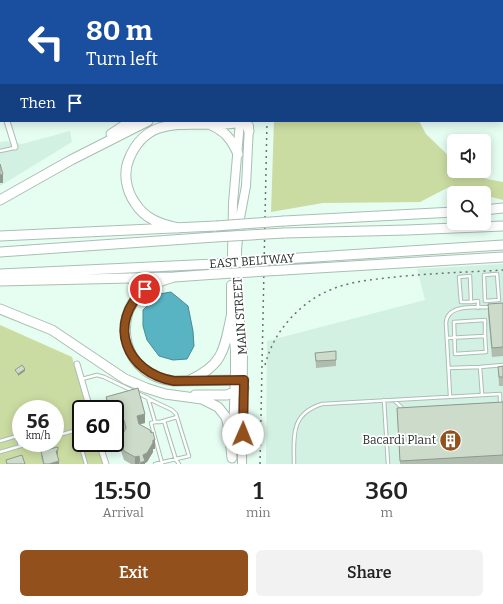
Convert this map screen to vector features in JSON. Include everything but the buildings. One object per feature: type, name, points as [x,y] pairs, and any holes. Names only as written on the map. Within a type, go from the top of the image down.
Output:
[{"type":"highway","points":[[71,160],[129,122]]},
{"type":"highway","points":[[0,200],[71,160],[146,122]]},
{"type":"highway","points":[[178,228],[155,222],[138,208],[132,198],[127,186],[126,174],[128,162],[133,149],[139,141],[148,134],[159,128],[170,125],[210,125],[235,122]]},
{"type":"highway","points":[[244,122],[249,132]]},
{"type":"highway","points":[[210,125],[217,128],[230,138],[238,154]]},
{"type":"highway","points":[[491,209],[503,208]]},
{"type":"highway","points":[[0,236],[60,232],[216,226],[447,212]]},
{"type":"highway","name":"EAST BELTWAY","points":[[0,252],[284,233],[462,228],[503,225]]},
{"type":"highway","name":"EAST BELTWAY","points":[[0,274],[215,264],[503,245]]},
{"type":"highway","points":[[0,281],[174,277],[503,257]]},
{"type":"highway","points":[[174,277],[155,283],[138,295],[130,307],[125,322],[125,336],[133,358],[146,371],[166,380],[239,385]]},
{"type":"highway","points":[[0,309],[52,330],[125,378],[146,388],[166,394],[202,399],[218,407],[226,417],[228,423],[232,461]]},
{"type":"highway","points":[[187,381],[210,369],[221,356],[225,347],[231,317]]},
{"type":"highway","points":[[166,394],[227,395],[239,385]]},
{"type":"main road","name":"MAIN STREET","points":[[242,464],[239,385],[231,317],[233,202],[243,122]]},
{"type":"main road","name":"MAIN STREET","points":[[232,461],[244,348],[237,296],[237,250],[240,218],[246,186],[249,132]]},
{"type":"street","points":[[7,122],[15,148]]},
{"type":"street","points":[[76,364],[87,400]]},
{"type":"street","points":[[103,452],[106,464]]},
{"type":"lane","points":[[0,152],[15,148]]},
{"type":"lane","points":[[471,302],[470,276],[459,277],[460,302],[471,302],[478,301],[485,301],[499,300],[497,274],[484,275],[485,301]]},
{"type":"lane","points":[[478,301],[478,308]]},
{"type":"lane","points":[[450,396],[446,323],[448,314],[458,309],[497,307]]},
{"type":"lane","points":[[485,320],[486,352],[455,354],[454,338],[454,322],[485,320]]},
{"type":"lane","points":[[447,338],[485,336]]},
{"type":"lane","points":[[449,368],[503,365]]},
{"type":"lane","points":[[480,367],[482,394]]},
{"type":"lane","points":[[81,379],[97,376],[104,377],[172,410],[178,417],[189,456],[156,464]]},
{"type":"lane","points":[[294,464],[296,424],[303,414],[312,407],[322,404],[500,394],[500,404],[493,404]]},
{"type":"lane","points":[[148,398],[155,422]]},
{"type":"lane","points":[[384,400],[388,464]]},
{"type":"lane","points":[[394,400],[404,410]]},
{"type":"lane","points":[[162,463],[151,423],[178,417]]},
{"type":"lane","points":[[164,421],[176,460],[179,464]]},
{"type":"lane","points":[[0,441],[12,437]]},
{"type":"lane","points":[[0,452],[12,448]]},
{"type":"lane","points":[[82,452],[86,464]]},
{"type":"shaded area","points":[[70,131],[72,142],[0,186],[0,142],[5,141],[22,144]]},
{"type":"shaded area","points":[[503,264],[503,464],[266,464],[267,341],[425,300],[417,269]]},
{"type":"green space","points":[[274,122],[420,122],[426,134],[447,154],[447,178],[485,178],[503,182],[503,200],[491,197],[491,186],[447,186],[447,188],[420,202],[323,203],[271,212]]},
{"type":"green space","points":[[0,325],[72,357],[85,400],[72,400],[72,452],[100,452],[104,464],[0,464]]},
{"type":"water","points":[[171,292],[188,306],[193,331],[194,346],[187,359],[173,360],[159,356],[147,340],[143,326],[143,310],[159,294]]},
{"type":"railway","points":[[260,464],[267,122]]},
{"type":"railway","points":[[265,365],[274,341],[289,320],[302,307],[328,291],[357,282],[372,280],[417,275],[503,270]]},
{"type":"place","name":"Bacardi Plant","points":[[451,440]]},
{"type":"route","points":[[145,289],[138,295],[130,307],[125,322],[125,336],[133,358],[140,366],[152,375],[166,380],[244,380],[243,434]]}]
